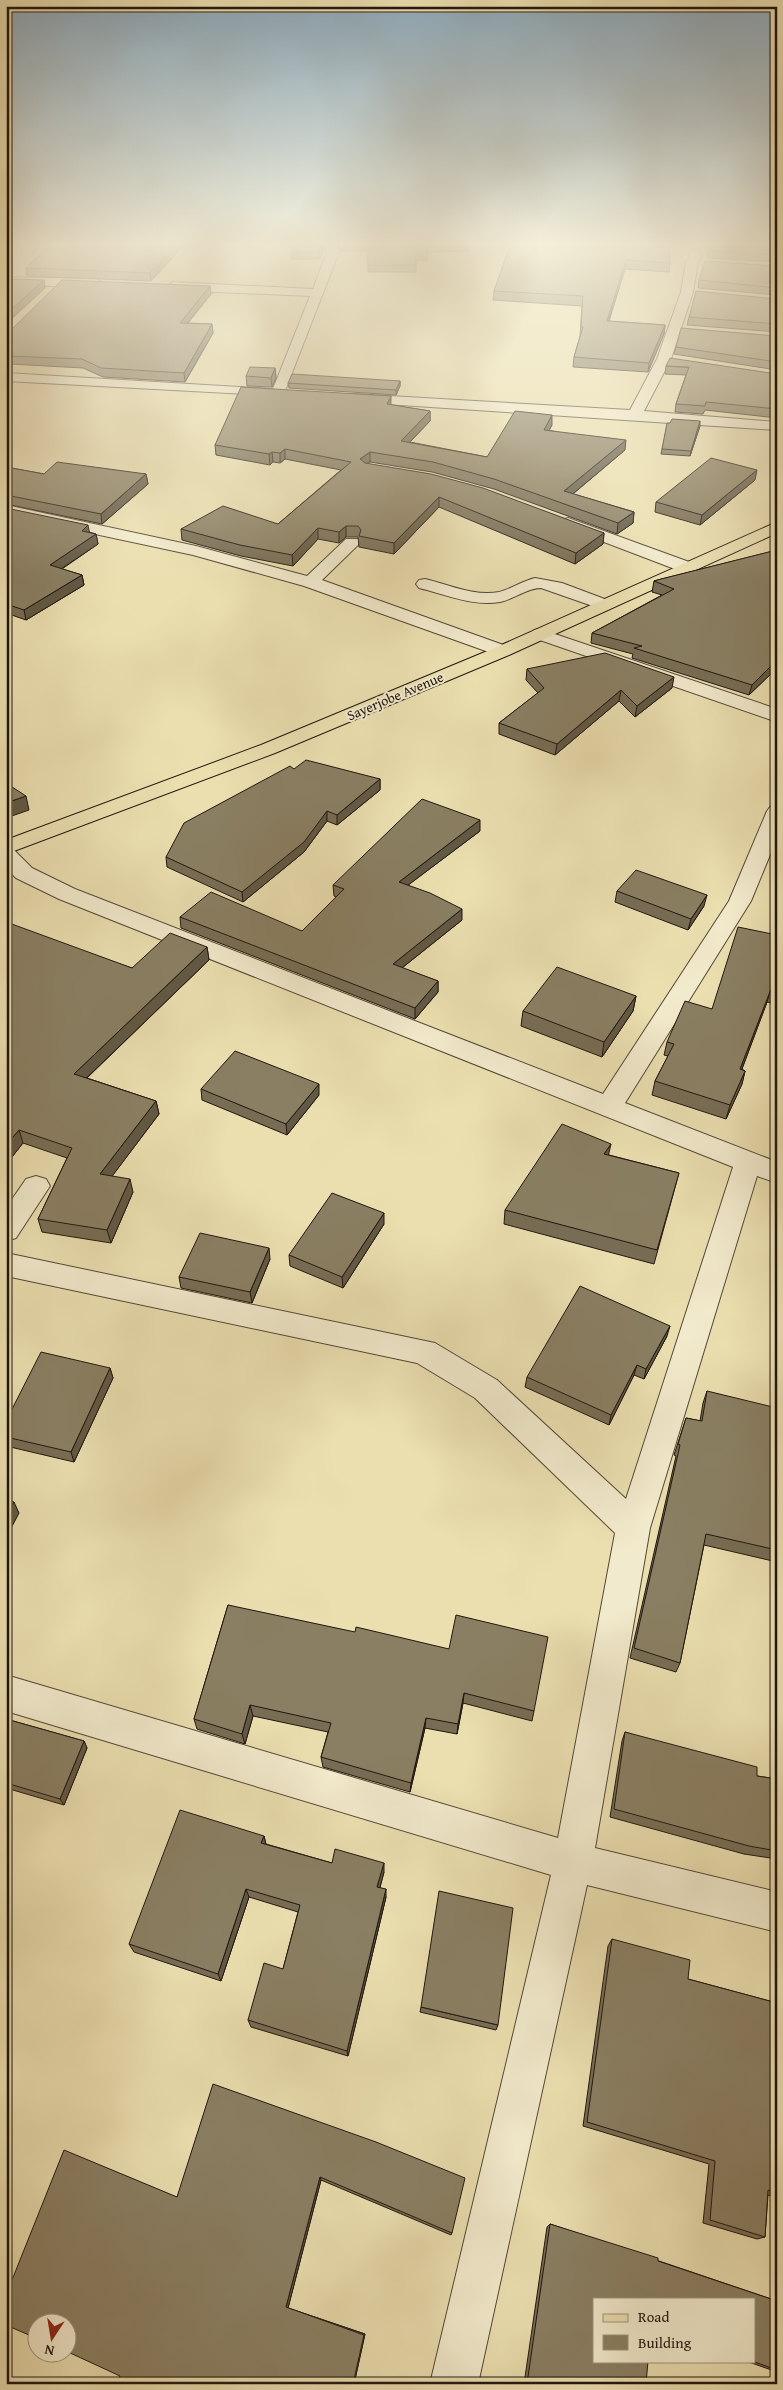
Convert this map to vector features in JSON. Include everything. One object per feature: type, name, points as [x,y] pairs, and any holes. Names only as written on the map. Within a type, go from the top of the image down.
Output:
[{"type":"main road","name":"Sayerjobe Avenue","points":[[6,848],[268,749],[503,651],[686,567],[777,528]]},
{"type":"street","points":[[278,393],[292,358]]},
{"type":"street","points":[[635,415],[669,358]]},
{"type":"street","points":[[6,377],[297,395]]},
{"type":"street","points":[[337,397],[635,415],[777,426]]},
{"type":"street","points":[[6,510],[196,551],[310,582],[503,651]]},
{"type":"street","points":[[553,518],[686,567]]},
{"type":"street","points":[[310,582],[352,542]]},
{"type":"street","points":[[426,584],[468,594],[496,597],[510,594],[529,584],[541,583],[604,605]]},
{"type":"street","points":[[540,634],[777,716]]},
{"type":"street","points":[[608,1108],[740,900],[777,811]]},
{"type":"street","points":[[6,855],[15,881],[67,894],[762,1168],[633,1528],[573,1862],[454,2384]]},
{"type":"street","points":[[6,1230],[36,1186]]},
{"type":"street","points":[[6,1264],[424,1352],[486,1389],[633,1528]]},
{"type":"street","points":[[6,1693],[573,1862],[777,1912]]},
{"type":"building","points":[[46,358],[193,358],[184,373],[101,368],[82,359]]},
{"type":"building","points":[[581,358],[651,358],[649,363]]},
{"type":"building","points":[[670,358],[777,374],[777,409],[706,402],[705,406],[676,404],[689,367],[666,366]]},
{"type":"building","points":[[747,358],[777,358],[777,362]]},
{"type":"building","points":[[250,367],[275,368],[271,378],[246,376]]},
{"type":"building","points":[[292,374],[400,381],[396,390],[288,383]]},
{"type":"building","points":[[241,387],[391,396],[387,404],[430,411],[401,441],[487,457],[515,411],[552,415],[544,430],[626,440],[564,491],[634,512],[618,523],[494,479],[433,462],[370,452],[360,459],[365,463],[431,474],[483,488],[604,533],[576,553],[439,497],[394,543],[359,536],[361,530],[358,526],[346,526],[339,532],[318,528],[292,555],[240,545],[181,529],[223,506],[278,524],[351,462],[285,449],[280,453],[272,452],[269,454],[215,445]]},
{"type":"building","points":[[672,419],[700,421],[691,451],[662,449],[667,423],[670,423]]},
{"type":"building","points":[[711,458],[757,470],[702,515],[656,502]]},
{"type":"building","points":[[57,462],[146,474],[101,514],[6,495],[6,467],[44,474]]},
{"type":"building","points":[[6,508],[88,525],[82,531],[96,534],[50,565],[82,575],[24,610],[6,604]]},
{"type":"building","points":[[777,550],[777,660],[752,685],[634,648],[642,646],[592,633],[674,589],[654,581]]},
{"type":"building","points":[[605,653],[674,677],[637,706],[621,690],[557,744],[499,723],[544,688],[527,669]]},
{"type":"building","points":[[306,760],[380,779],[337,815],[327,811],[304,842],[242,892],[166,857],[184,823],[290,766],[294,769]]},
{"type":"building","points":[[6,783],[26,796],[6,803]]},
{"type":"building","points":[[422,799],[480,820],[399,882],[430,893],[462,909],[393,964],[438,981],[415,1008],[180,917],[211,892],[302,931],[344,889],[333,885]]},
{"type":"building","points":[[636,870],[707,895],[691,919],[617,891]]},
{"type":"building","points":[[9,923],[132,968],[170,933],[207,947],[74,1074],[156,1101],[100,1174],[130,1179],[107,1230],[38,1219],[72,1148],[19,1130],[6,1145],[6,926]]},
{"type":"building","points":[[738,927],[777,935],[777,990],[771,989],[740,1069],[745,1071],[730,1105],[655,1081],[674,1044],[667,1042],[685,1001],[712,1009]]},
{"type":"building","points":[[557,967],[636,996],[604,1042],[523,1011]]},
{"type":"building","points":[[235,1051],[319,1084],[286,1124],[201,1089]]},
{"type":"building","points":[[562,1124],[611,1144],[604,1154],[679,1173],[657,1250],[505,1210]]},
{"type":"building","points":[[332,1193],[384,1213],[342,1277],[289,1255]]},
{"type":"building","points":[[200,1233],[269,1248],[250,1292],[179,1277]]},
{"type":"building","points":[[580,1286],[670,1326],[646,1369],[637,1365],[611,1415],[527,1377]]},
{"type":"building","points":[[41,1352],[110,1368],[71,1452],[6,1437],[6,1421]]},
{"type":"building","points":[[707,1391],[777,1408],[777,1450],[773,1482],[777,1483],[777,1550],[706,1534],[680,1663],[634,1648],[680,1445],[678,1444],[686,1418],[702,1421]]},
{"type":"building","points":[[6,1500],[14,1502],[6,1516]]},
{"type":"building","points":[[228,1605],[355,1632],[356,1627],[449,1649],[456,1615],[548,1637],[534,1711],[464,1693],[458,1724],[426,1718],[411,1783],[321,1757],[331,1723],[250,1705],[242,1734],[194,1719]]},
{"type":"building","points":[[6,1719],[84,1741],[60,1799],[6,1783]]},
{"type":"building","points":[[625,1732],[757,1767],[757,1776],[777,1779],[777,1851],[749,1846],[614,1809]]},
{"type":"building","points":[[180,1810],[264,1836],[261,1843],[332,1863],[335,1849],[384,1863],[377,1887],[386,1889],[347,2051],[248,2020],[264,1963],[283,1969],[300,1905],[246,1889],[218,1974],[129,1944]]},
{"type":"building","points":[[439,1891],[513,1908],[498,2025],[421,2007]]},
{"type":"building","points":[[612,1939],[690,1960],[688,1979],[777,2003],[777,2192],[768,2190],[765,2237],[710,2220],[715,2161],[587,2122]]},
{"type":"building","points":[[213,2084],[376,2142],[465,2178],[452,2233],[320,2177],[286,2307],[364,2335],[353,2384],[118,2384],[120,2376],[78,2357],[78,2312],[28,2312],[28,2335],[6,2325],[6,2295],[64,2150],[177,2197]]},
{"type":"building","points":[[550,2224],[658,2258],[658,2261],[777,2301],[777,2370],[755,2362],[756,2298],[593,2298],[593,2362],[648,2362],[646,2384],[527,2384]]}]
